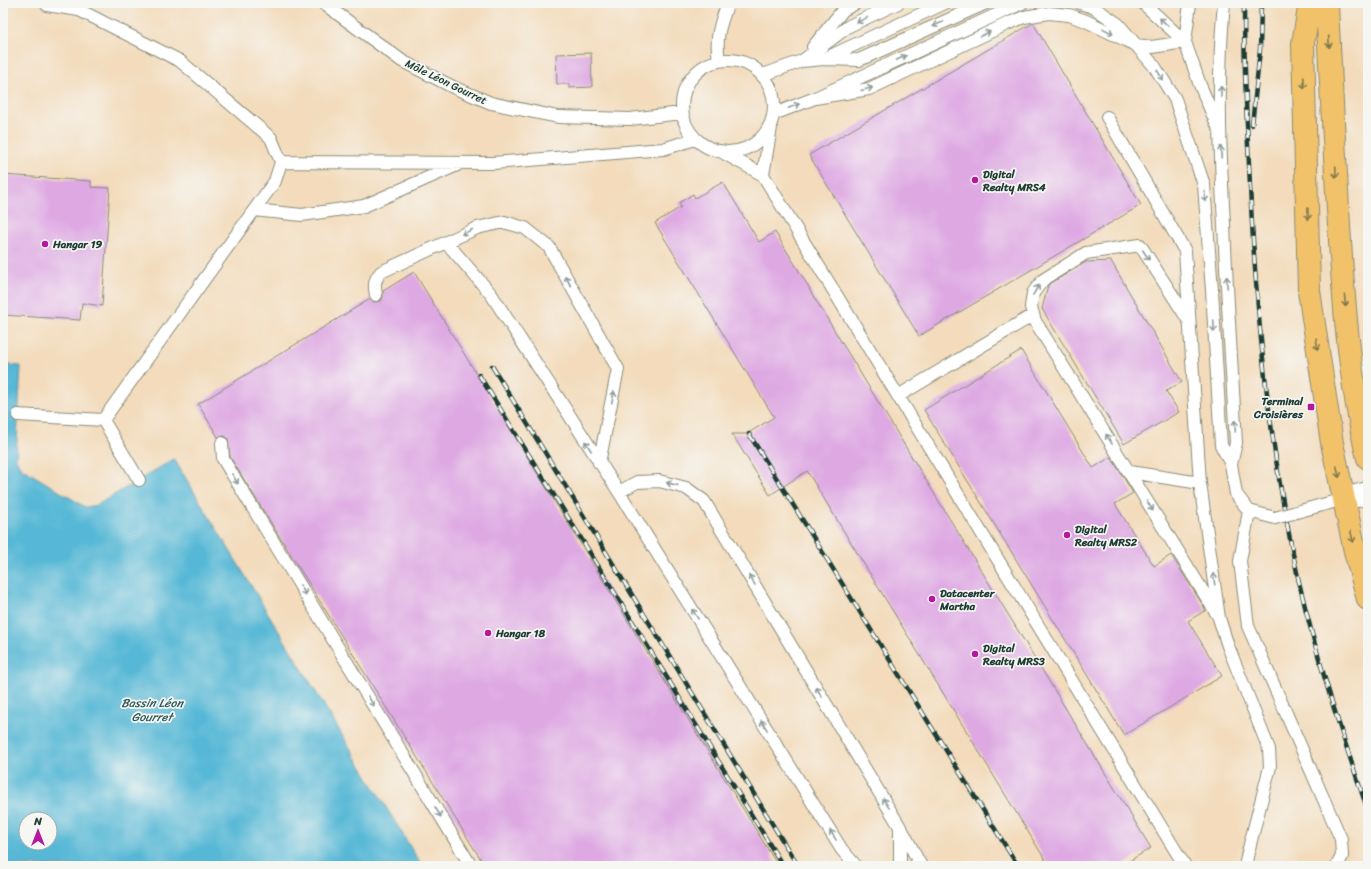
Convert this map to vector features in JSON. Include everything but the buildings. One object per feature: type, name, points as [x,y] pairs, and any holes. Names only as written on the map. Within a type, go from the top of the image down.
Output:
[{"type":"main road","points":[[1310,3],[1303,43],[1309,291],[1329,427],[1357,496],[1355,551],[1368,599]]},
{"type":"main road","points":[[1327,3],[1341,261],[1349,347],[1361,430],[1368,458]]},
{"type":"lane","name":"Môle Léon Gourret","points":[[323,3],[402,61],[455,88],[492,103],[558,117],[630,119],[682,113]]},
{"type":"lane","points":[[719,60],[717,48],[719,28],[728,3]]},
{"type":"lane","points":[[802,61],[843,10],[856,3]]},
{"type":"lane","points":[[802,61],[849,26],[898,3]]},
{"type":"lane","points":[[824,59],[945,3]]},
{"type":"lane","points":[[763,75],[802,61],[824,59],[859,60],[986,3]]},
{"type":"lane","points":[[722,152],[737,151],[751,146],[763,137],[773,119],[815,98],[1022,3]]},
{"type":"lane","points":[[1080,3],[1093,7],[1118,24],[1155,67],[1175,99],[1204,185],[1221,445],[1231,464],[1236,494],[1249,511],[1275,518],[1357,496]]},
{"type":"lane","points":[[1143,3],[1185,42]]},
{"type":"lane","points":[[1190,3],[1185,42],[1200,85],[1220,131]]},
{"type":"lane","points":[[1224,3],[1221,44],[1220,131],[1236,443],[1231,464]]},
{"type":"lane","points":[[47,5],[79,10],[180,61],[271,138],[281,162],[275,181],[103,420]]},
{"type":"lane","points":[[815,98],[869,89],[1024,17],[1049,14],[1069,14],[1136,45],[1152,47],[1185,42]]},
{"type":"lane","points":[[763,176],[775,104],[773,93],[763,75],[754,67],[743,62],[719,60],[706,65],[695,74],[687,85],[683,98],[682,113],[687,127],[696,139],[708,147],[722,152],[763,176],[1185,866]]},
{"type":"lane","points":[[1107,117],[1185,250],[1200,483],[1219,618],[1228,646],[1269,750],[1270,767],[1248,852],[1246,862],[1247,866]]},
{"type":"lane","points":[[281,162],[493,162],[663,149],[696,139]]},
{"type":"lane","points":[[254,210],[302,216],[364,206],[462,162]]},
{"type":"lane","points":[[376,295],[374,287],[375,279],[381,272],[477,228],[504,222],[525,228],[549,247],[618,369],[599,463]]},
{"type":"lane","points":[[446,242],[491,294],[619,492],[842,850],[856,866]]},
{"type":"lane","points":[[1190,323],[1140,245],[1086,253],[1043,280],[1033,293],[1031,307],[1035,321],[1130,472],[1219,618]]},
{"type":"lane","points":[[898,396],[1033,315]]},
{"type":"lane","points":[[18,415],[103,420]]},
{"type":"lane","points":[[103,420],[139,480]]},
{"type":"lane","points":[[222,443],[223,459],[471,866]]},
{"type":"lane","points":[[1130,472],[1200,483]]},
{"type":"lane","points":[[619,492],[637,482],[659,481],[686,488],[704,501],[900,827],[921,866]]},
{"type":"lane","points":[[1249,511],[1240,561],[1248,626],[1341,839],[1342,856],[1337,866]]},
{"type":"lane","points":[[900,827],[900,866]]},
{"type":"water","name":"Bassin Léon Gourret","points":[[3,364],[21,366],[16,459],[20,467],[85,507],[97,505],[174,459],[422,866],[3,866]]},
{"type":"ferry route","points":[[3,415],[13,415]]},
{"type":"railway","points":[[1244,3],[1246,104],[1255,269],[1259,321],[1271,426],[1288,530],[1306,611],[1339,726],[1368,811]]},
{"type":"railway","points":[[1252,125],[1260,50],[1261,3]]},
{"type":"railway","points":[[492,366],[798,866]]},
{"type":"railway","points":[[479,375],[783,866]]},
{"type":"railway","points":[[749,434],[1018,866]]},
{"type":"place","name":"Digital Realty MRS4","points":[[975,180]]},
{"type":"place","name":"Hangar 19","points":[[45,244]]},
{"type":"place","name":"Terminal Croisières","points":[[1311,407]]},
{"type":"place","name":"Digital Realty MRS2","points":[[1067,535]]},
{"type":"place","name":"Datacenter Martha","points":[[932,599]]},
{"type":"place","name":"Hangar 18","points":[[488,633]]},
{"type":"place","name":"Digital Realty MRS3","points":[[975,654]]}]
